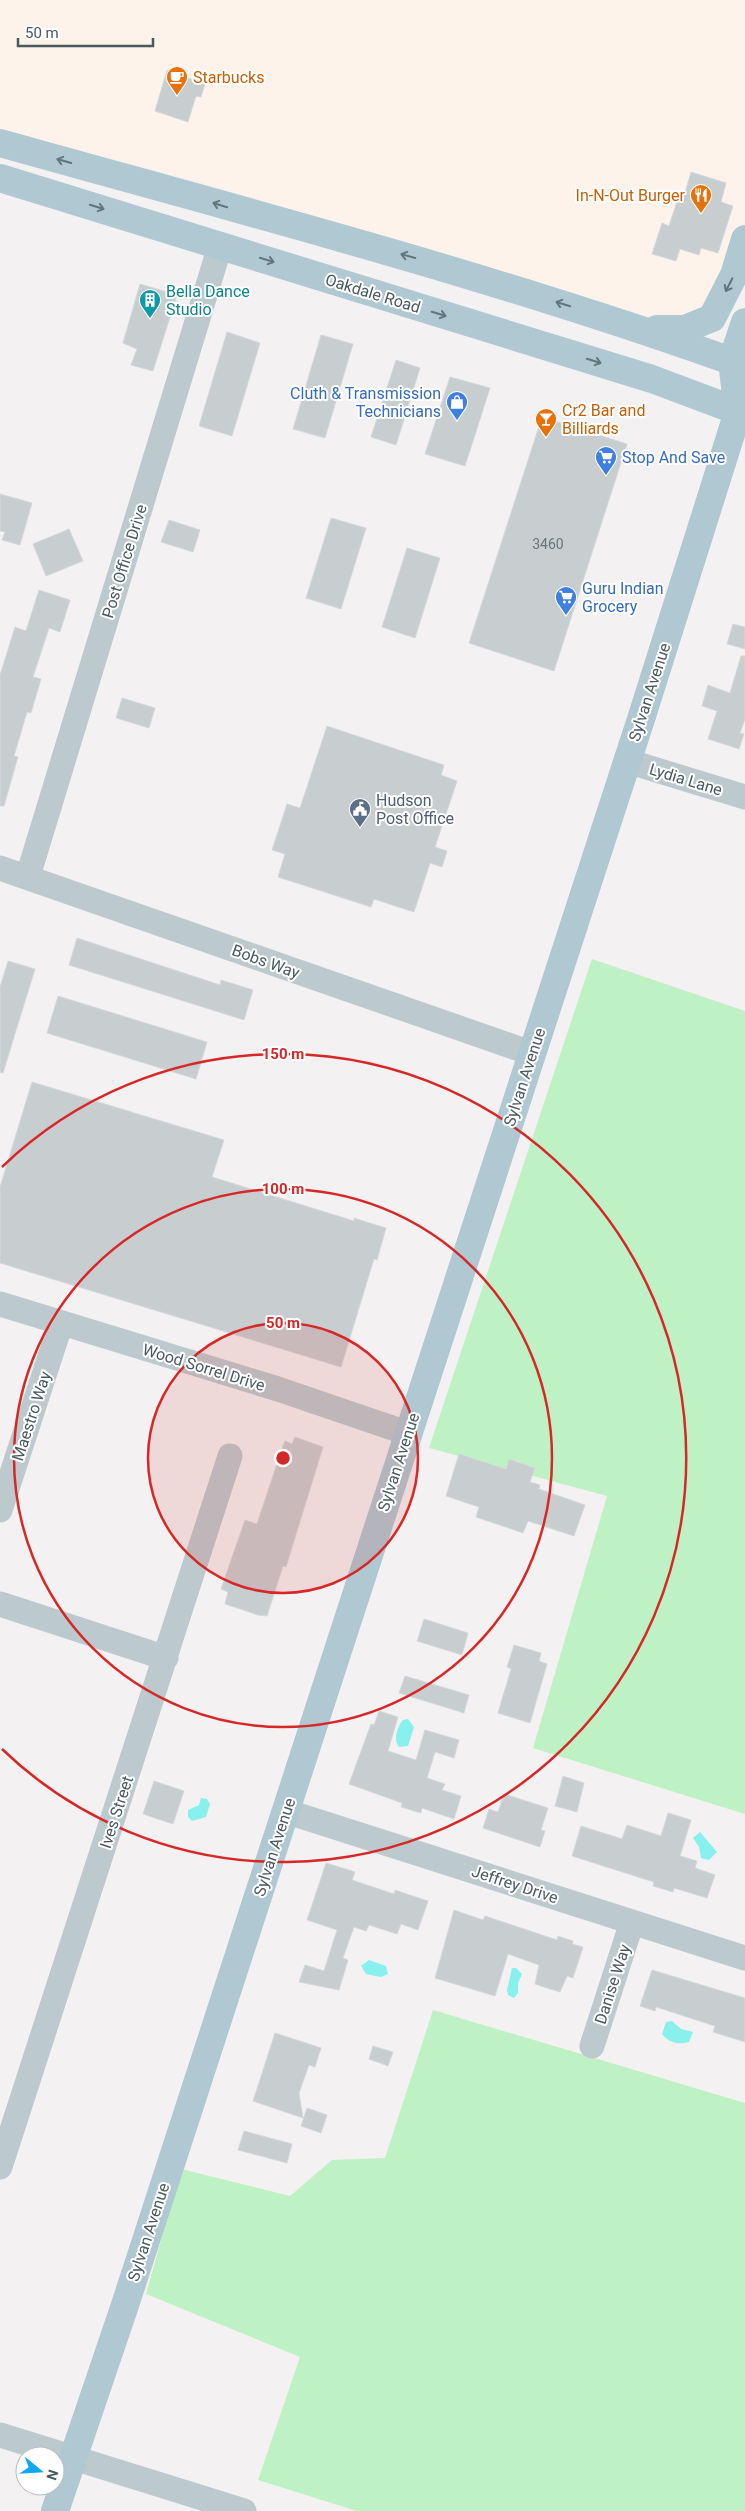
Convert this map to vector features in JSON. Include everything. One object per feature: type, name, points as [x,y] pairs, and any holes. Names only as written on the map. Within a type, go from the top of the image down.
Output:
[{"type":"main road","points":[[0,143],[267,219],[418,258],[643,329],[738,363]]},
{"type":"main road","name":"Oakdale Road","points":[[0,178],[652,379],[743,409]]},
{"type":"main road","points":[[643,329],[685,329],[712,318],[734,275],[745,240]]},
{"type":"main road","name":"Sylvan Avenue","points":[[54,2511],[124,2308],[407,1433],[743,409],[738,363],[745,322]]},
{"type":"street","name":"Post Office Drive","points":[[28,876],[220,246]]},
{"type":"street","name":"Lydia Lane","points":[[627,761],[745,797]]},
{"type":"street","name":"Bobs Way","points":[[0,868],[28,876],[531,1053]]},
{"type":"street","name":"Wood Sorrel Drive","points":[[0,1304],[278,1389],[407,1433]]},
{"type":"street","name":"Maestro Way","points":[[0,1510],[61,1323]]},
{"type":"street","name":"Ives Street","points":[[0,2167],[230,1456]]},
{"type":"street","points":[[0,1604],[166,1658]]},
{"type":"street","name":"Jeffrey Drive","points":[[285,1811],[745,1958]]},
{"type":"street","name":"Danise Way","points":[[592,2046],[632,1922]]},
{"type":"street","points":[[0,2435],[244,2511]]},
{"type":"shaded area","points":[[0,0],[745,0],[745,226],[708,334],[203,183],[0,129]]},
{"type":"green space","points":[[592,959],[745,1011],[745,1814],[533,1748],[607,1496],[429,1448]]},
{"type":"green space","points":[[433,2010],[745,2103],[745,2511],[357,2511],[258,2480],[300,2357],[146,2294],[181,2169],[290,2196],[332,2160],[385,2158]]},
{"type":"water","points":[[408,1719],[414,1727],[408,1746],[399,1747],[396,1737],[399,1726],[403,1720]]},
{"type":"water","points":[[201,1798],[207,1799],[210,1804],[206,1817],[192,1821],[188,1817],[188,1810],[199,1805]]},
{"type":"water","points":[[700,1832],[717,1852],[709,1860],[701,1858],[699,1847],[693,1838]]},
{"type":"water","points":[[369,1960],[386,1966],[388,1974],[381,1977],[366,1974],[361,1966]]},
{"type":"water","points":[[512,1968],[516,1968],[522,1974],[518,1983],[518,1993],[514,1998],[508,1995],[507,1990]]},
{"type":"water","points":[[672,2021],[681,2029],[693,2032],[689,2042],[674,2043],[662,2034],[666,2022]]},
{"type":"building","name":"Starbucks","points":[[167,70],[205,84],[201,97],[196,96],[188,122],[155,111]]},
{"type":"building","name":"In-N-Out Burger","points":[[691,172],[726,183],[721,202],[733,206],[718,253],[701,248],[699,255],[680,249],[676,261],[652,254],[662,223],[669,226],[680,192],[685,193]]},
{"type":"building","name":"Bella Dance Studio","points":[[140,284],[177,295],[153,371],[131,365],[137,349],[123,343]]},
{"type":"building","points":[[227,332],[260,343],[232,436],[199,426]]},
{"type":"building","points":[[321,335],[353,344],[325,438],[293,429]]},
{"type":"building","points":[[396,360],[420,368],[396,445],[371,437]]},
{"type":"building","name":"Cluth & Transmission Technicians","points":[[450,377],[490,388],[465,466],[425,454]]},
{"type":"building","points":[[542,417],[627,444],[554,671],[469,643]]},
{"type":"building","points":[[0,494],[32,503],[20,545],[2,540],[5,532],[0,531]]},
{"type":"building","points":[[331,518],[366,528],[341,609],[306,598]]},
{"type":"building","points":[[169,520],[200,530],[193,552],[161,542]]},
{"type":"building","points":[[69,529],[83,561],[46,576],[33,544]]},
{"type":"building","points":[[407,548],[440,558],[415,638],[382,627]]},
{"type":"building","points":[[39,590],[70,600],[60,632],[49,628],[33,677],[41,679],[31,713],[27,712],[14,756],[18,757],[4,806],[0,806],[0,675],[15,627],[26,631]]},
{"type":"building","points":[[733,624],[745,627],[745,649],[727,644]]},
{"type":"building","points":[[741,656],[745,656],[745,719],[740,733],[744,734],[739,749],[708,739],[717,711],[702,706],[708,685],[730,693]]},
{"type":"building","points":[[122,698],[155,708],[149,728],[116,718]]},
{"type":"building","name":"Hudson Post Office","points":[[327,726],[444,765],[441,775],[457,781],[435,847],[447,851],[442,867],[430,863],[414,912],[374,899],[371,907],[278,877],[285,854],[272,850],[287,804],[300,808]]},
{"type":"building","points":[[77,938],[220,985],[221,980],[253,990],[244,1020],[69,965]]},
{"type":"building","points":[[8,961],[35,969],[3,1073],[0,1072],[0,987]]},
{"type":"building","points":[[58,996],[207,1042],[196,1079],[47,1033]]},
{"type":"building","points":[[32,1082],[224,1140],[212,1177],[354,1221],[354,1218],[386,1228],[377,1260],[374,1259],[341,1367],[0,1263],[0,1187]]},
{"type":"building","points":[[295,1437],[323,1447],[286,1567],[283,1566],[267,1616],[258,1615],[225,1604],[228,1592],[221,1589],[245,1520],[257,1524],[285,1441],[292,1444]]},
{"type":"building","points":[[459,1454],[506,1469],[509,1459],[535,1468],[530,1482],[540,1485],[539,1489],[585,1505],[574,1536],[528,1521],[523,1533],[476,1517],[479,1507],[446,1496]]},
{"type":"building","points":[[424,1619],[468,1633],[462,1655],[417,1641]]},
{"type":"building","points":[[514,1645],[541,1653],[539,1661],[547,1664],[530,1723],[498,1713],[511,1669],[507,1667]]},
{"type":"building","points":[[405,1676],[469,1695],[464,1713],[399,1693]]},
{"type":"building","points":[[379,1711],[398,1717],[388,1751],[416,1760],[425,1730],[459,1740],[454,1758],[435,1752],[427,1778],[445,1784],[442,1790],[461,1796],[454,1819],[422,1808],[421,1813],[401,1807],[402,1803],[349,1784],[371,1724],[374,1725]]},
{"type":"building","points":[[563,1776],[584,1783],[577,1812],[555,1806]]},
{"type":"building","points":[[154,1781],[184,1791],[173,1824],[143,1814]]},
{"type":"building","points":[[504,1794],[548,1808],[541,1830],[545,1831],[540,1847],[483,1828],[489,1809],[498,1812]]},
{"type":"building","points":[[668,1813],[691,1820],[680,1856],[697,1861],[695,1868],[715,1875],[707,1898],[674,1888],[673,1892],[653,1886],[654,1882],[572,1856],[581,1826],[622,1839],[627,1825],[661,1836]]},
{"type":"building","points":[[326,1863],[355,1872],[352,1880],[394,1894],[395,1890],[428,1901],[418,1930],[401,1924],[397,1934],[369,1925],[366,1931],[354,1927],[343,1958],[348,1960],[339,1990],[299,1982],[305,1965],[324,1971],[337,1930],[307,1920]]},
{"type":"building","points":[[454,1910],[483,1920],[485,1916],[557,1940],[558,1936],[573,1941],[572,1944],[583,1947],[573,1978],[567,1976],[560,1992],[535,1984],[539,1965],[508,1954],[495,1996],[435,1978]]},
{"type":"building","points":[[652,1970],[745,1998],[745,2042],[713,2032],[715,2026],[656,2007],[655,2011],[640,2006]]},
{"type":"building","points":[[275,2033],[321,2048],[315,2067],[309,2065],[299,2093],[303,2118],[253,2101]]},
{"type":"building","points":[[373,2046],[393,2052],[388,2066],[369,2059]]},
{"type":"building","points":[[307,2108],[327,2115],[321,2133],[301,2126]]},
{"type":"building","points":[[244,2131],[292,2144],[287,2163],[238,2150]]},
{"type":"place","name":"Starbucks","points":[[177,96]]},
{"type":"place","name":"In-N-Out Burger","points":[[701,214]]},
{"type":"place","name":"Bella Dance Studio","points":[[150,319]]},
{"type":"place","name":"Cluth & Transmission Technicians","points":[[457,421]]},
{"type":"place","name":"Cr2 Bar and Billiards","points":[[546,438]]},
{"type":"place","name":"Stop And Save","points":[[606,476]]},
{"type":"place","name":"Guru Indian Grocery","points":[[566,616]]},
{"type":"place","name":"Hudson Post Office","points":[[360,828]]}]
